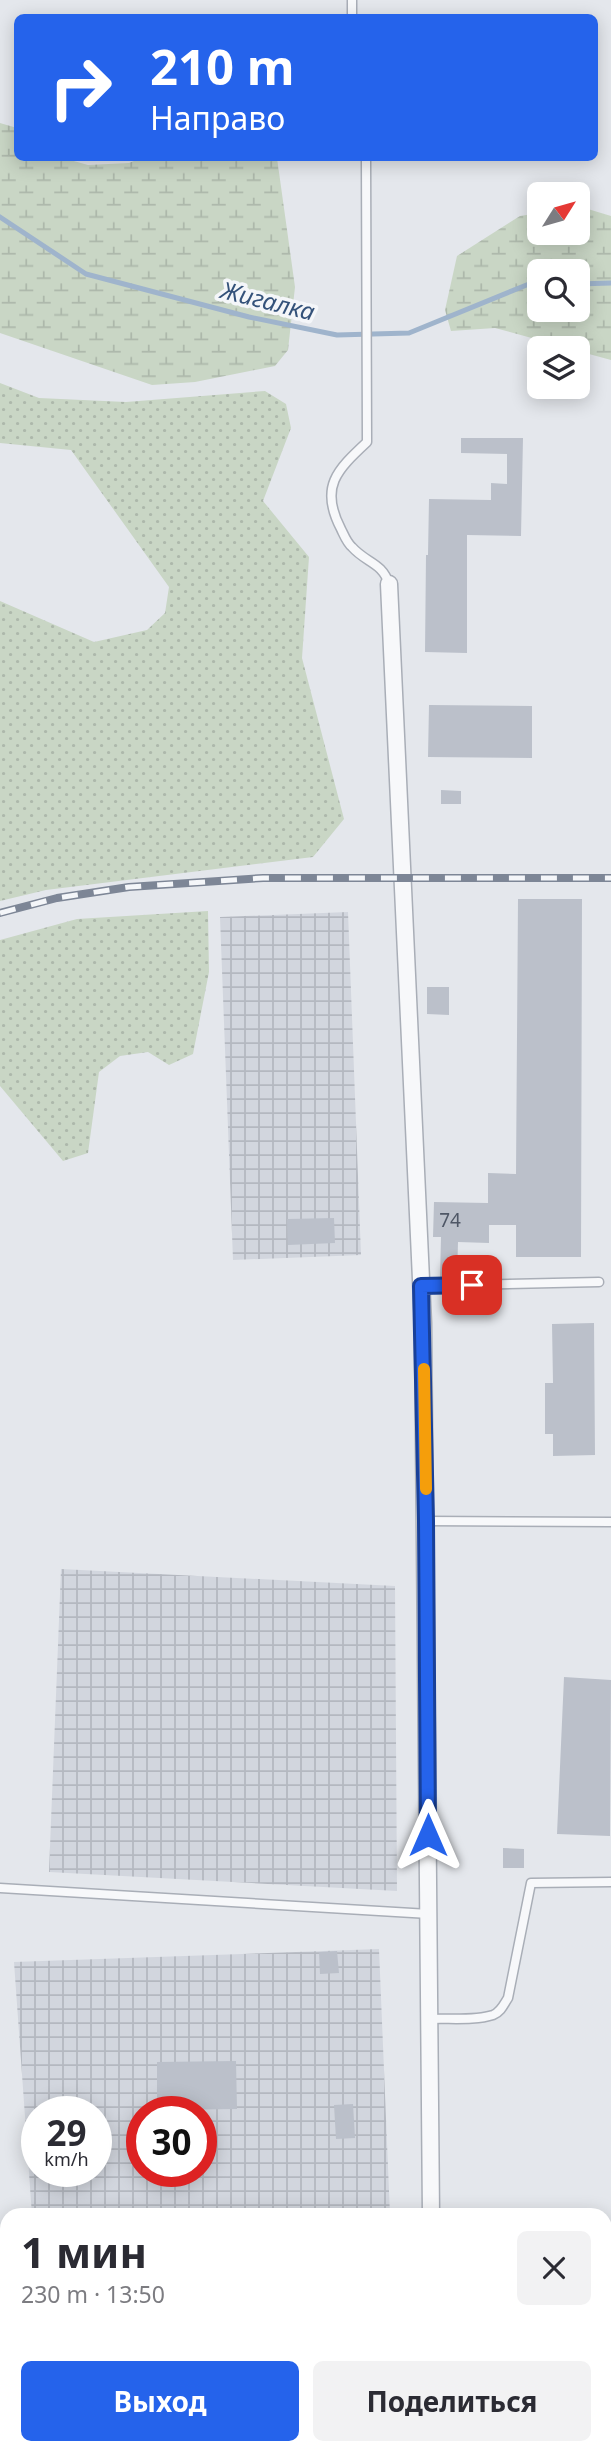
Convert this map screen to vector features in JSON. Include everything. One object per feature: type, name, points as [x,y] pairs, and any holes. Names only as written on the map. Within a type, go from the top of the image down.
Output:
[{"type":"street","points":[[389,584],[421,1286],[426,1521],[431,2208]]},
{"type":"lane","points":[[366,161],[367,442],[345,462],[330,488],[332,513],[351,547],[385,571],[389,584]]},
{"type":"lane","points":[[421,1286],[599,1282]]},
{"type":"lane","points":[[426,1521],[611,1522]]},
{"type":"lane","points":[[429,2019],[480,2017],[495,2014],[502,2008],[508,1997],[531,1883],[611,1882]]},
{"type":"lane","points":[[0,1888],[429,1914]]},
{"type":"shaded area","points":[[348,912],[361,1255],[233,1260],[220,917]]},
{"type":"shaded area","points":[[61,1569],[395,1586],[397,1891],[49,1872]]},
{"type":"shaded area","points":[[379,1949],[390,2208],[32,2208],[30,2187],[112,2187],[112,2096],[24,2096],[14,1962]]},
{"type":"green space","points":[[0,123],[14,127],[14,161],[74,161],[88,165],[134,161],[277,161],[295,287],[288,350],[275,366],[195,382],[152,385],[0,333]]},
{"type":"green space","points":[[590,210],[611,216],[611,360],[590,354],[590,336],[527,337],[495,328],[451,331],[445,310],[457,256],[520,216],[527,215],[527,245],[590,245]]},
{"type":"green space","points":[[0,383],[39,398],[126,402],[265,391],[286,404],[291,428],[263,501],[309,557],[302,658],[344,819],[313,857],[46,890],[0,901],[0,601],[94,642],[147,630],[165,613],[169,587],[71,450],[0,443]]},
{"type":"green space","points":[[208,911],[209,972],[193,1054],[169,1065],[148,1052],[120,1056],[99,1072],[88,1153],[63,1161],[0,1086],[0,940],[77,919]]},
{"type":"building","points":[[461,438],[523,438],[521,536],[467,535],[467,653],[425,652],[429,499],[491,500],[491,483],[507,484],[507,454],[461,453]]},
{"type":"building","points":[[429,705],[532,706],[532,758],[428,757]]},
{"type":"building","points":[[441,790],[461,791],[461,804],[441,804]]},
{"type":"building","points":[[518,899],[582,899],[581,1257],[516,1257],[516,1225],[489,1225],[489,1243],[458,1242],[457,1279],[440,1279],[441,1237],[433,1237],[434,1202],[488,1203],[488,1173],[516,1174]]},
{"type":"building","points":[[427,987],[449,987],[449,1015],[427,1014]]},
{"type":"building","points":[[334,1218],[335,1243],[288,1245],[287,1219]]},
{"type":"building","points":[[594,1323],[595,1455],[553,1456],[553,1434],[545,1434],[545,1383],[553,1383],[552,1324]]},
{"type":"building","points":[[564,1677],[611,1680],[610,1836],[557,1834]]},
{"type":"building","points":[[503,1848],[524,1849],[524,1868],[503,1868]]},
{"type":"building","points":[[337,1951],[339,1973],[320,1974],[319,1952]]},
{"type":"building","points":[[236,2061],[237,2109],[217,2109],[217,2096],[157,2096],[157,2062]]},
{"type":"building","points":[[353,2104],[355,2138],[336,2139],[334,2105]]},
{"type":"waterway","name":"Жигалка","points":[[0,217],[86,274],[249,317],[337,335],[409,333],[527,285]]},
{"type":"waterway","name":"Жигалка","points":[[590,284],[611,283]]},
{"type":"railway","points":[[0,913],[57,898],[129,887],[263,878],[611,878]]},
{"type":"slow traffic","points":[[424,1369],[426,1489]]},
{"type":"route","points":[[428,1835],[421,1286],[472,1285]]}]
